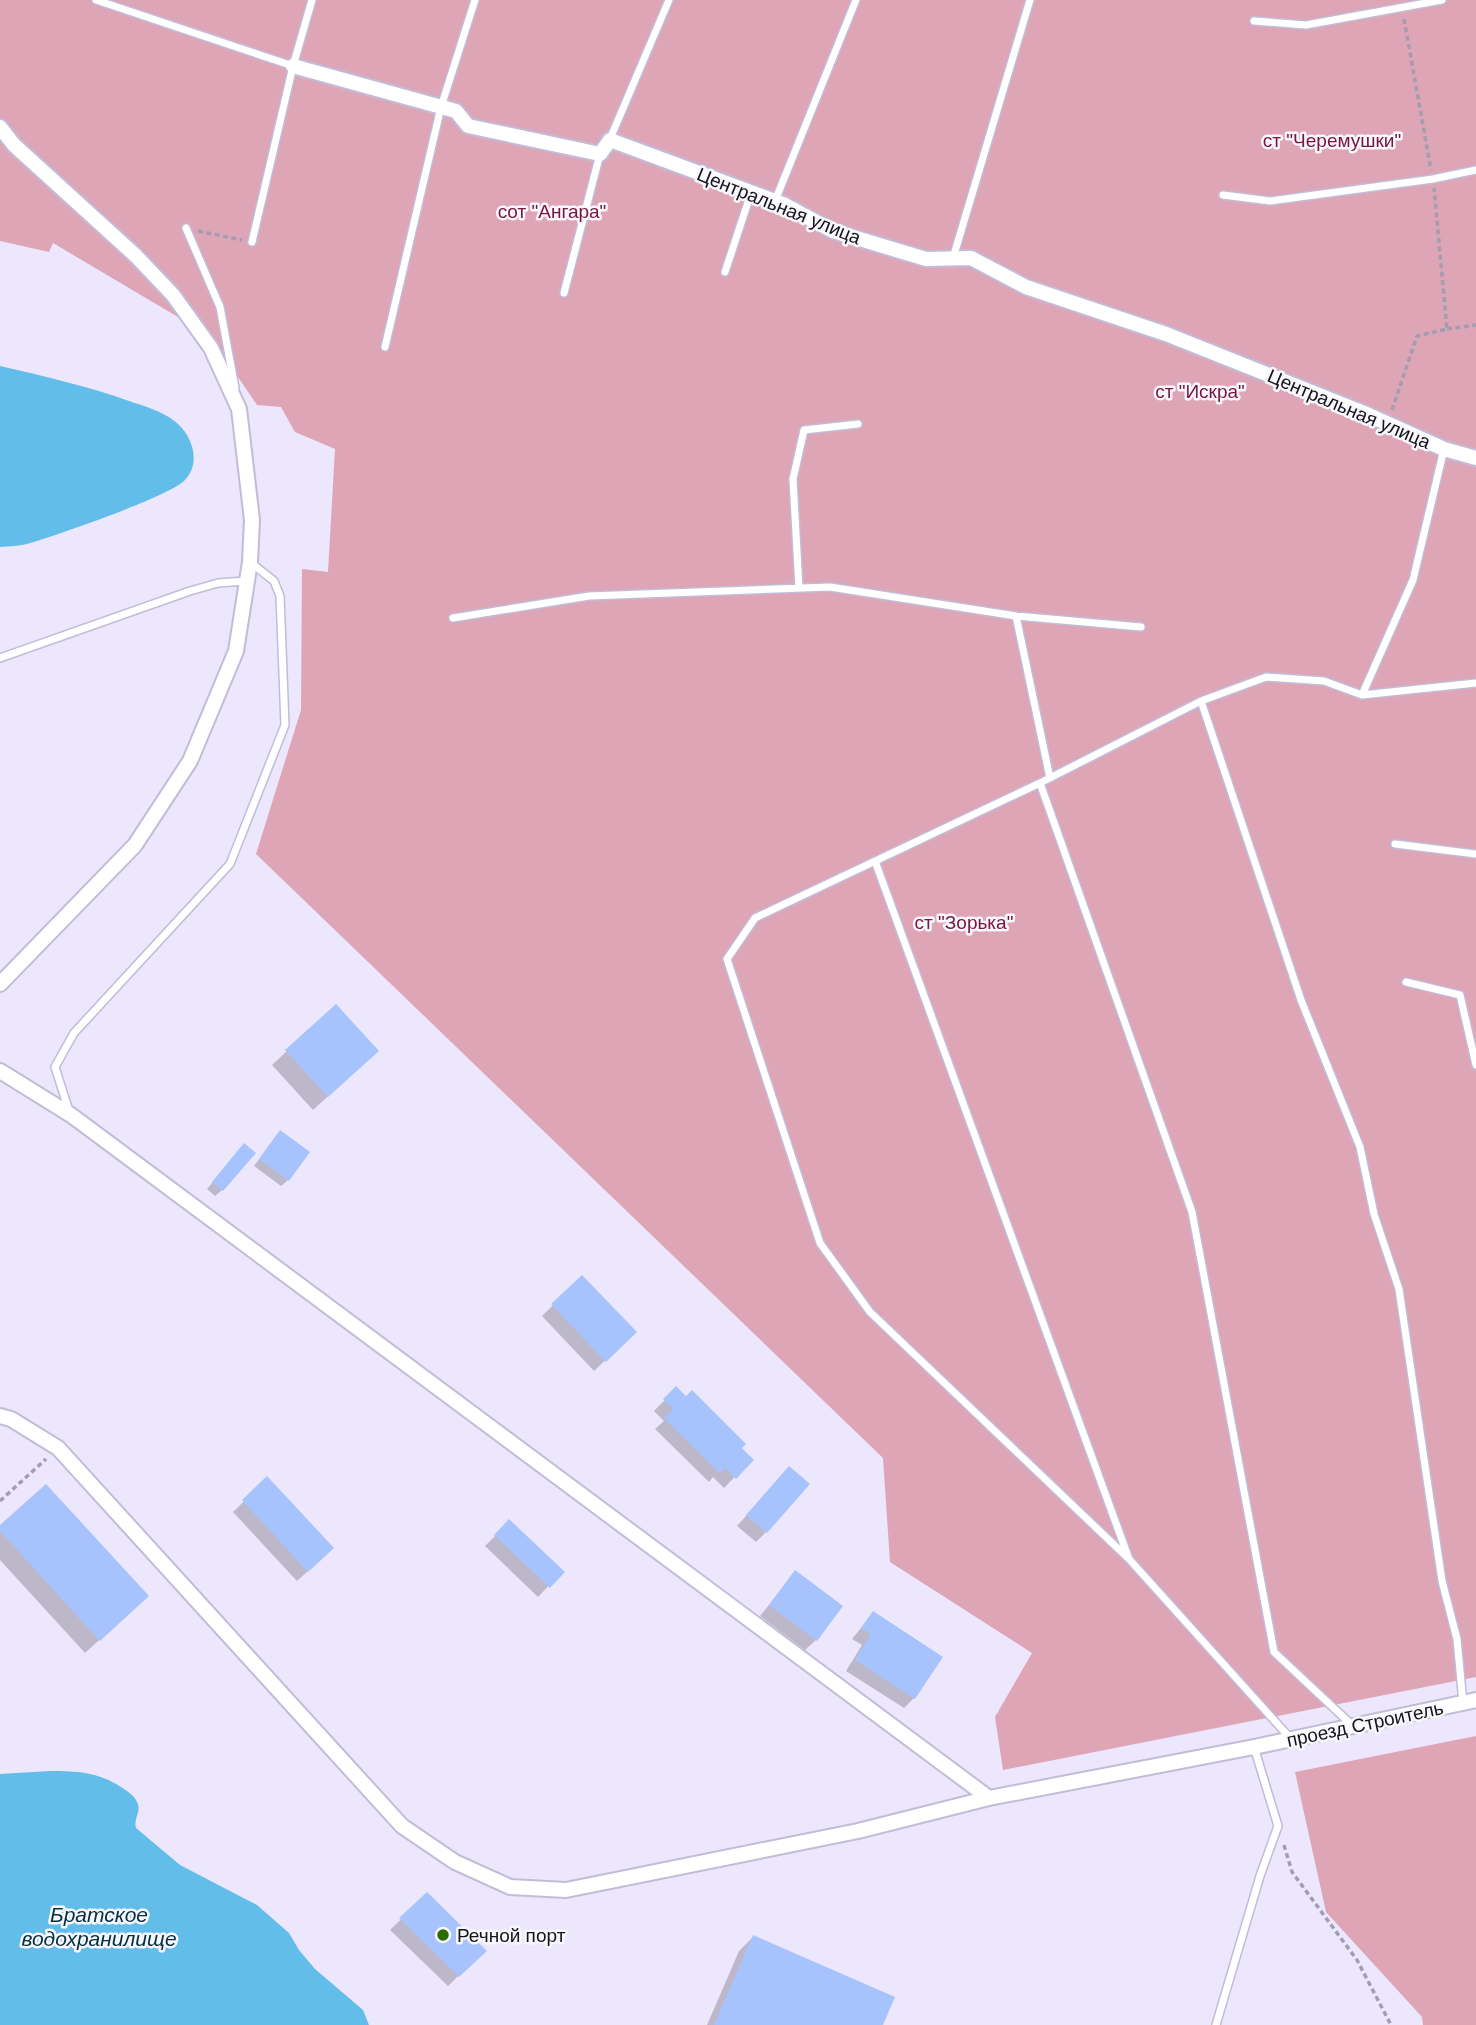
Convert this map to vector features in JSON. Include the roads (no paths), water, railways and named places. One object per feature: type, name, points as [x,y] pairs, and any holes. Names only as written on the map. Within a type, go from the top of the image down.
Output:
[{"type":"street","points":[[293,66],[456,111],[468,126],[600,154],[610,140]]},
{"type":"street","points":[[0,127],[7,148],[136,256],[173,295],[211,348],[239,409],[252,520],[250,562],[236,651],[190,761],[135,845],[0,984]]},
{"type":"street","name":"Центральная улица","points":[[610,140],[774,201],[833,231],[926,259],[971,258],[1026,286],[1166,334],[1444,449],[1476,457]]},
{"type":"street","points":[[0,1071],[71,1115],[989,1798]]},
{"type":"street","name":"проезд Строитель","points":[[0,1416],[11,1419],[58,1448],[402,1826],[455,1862],[510,1887],[566,1890],[858,1831],[989,1798],[1291,1740],[1469,1702]]},
{"type":"lane","points":[[96,0],[293,66]]},
{"type":"lane","points":[[121,9],[124,0]]},
{"type":"lane","points":[[252,242],[293,66],[312,0]]},
{"type":"lane","points":[[385,347],[440,107],[475,0]]},
{"type":"lane","points":[[610,140],[669,0]]},
{"type":"lane","points":[[774,201],[856,0]]},
{"type":"lane","points":[[953,258],[1030,0]]},
{"type":"lane","points":[[1254,21],[1306,25],[1442,0]]},
{"type":"lane","points":[[564,293],[600,154]]},
{"type":"lane","points":[[1223,195],[1270,201],[1433,179],[1476,170]]},
{"type":"lane","points":[[725,272],[751,192]]},
{"type":"lane","points":[[186,228],[220,307],[239,409]]},
{"type":"lane","points":[[799,588],[793,479],[804,430],[858,424]]},
{"type":"lane","points":[[1362,695],[1413,580],[1444,449]]},
{"type":"lane","points":[[71,1115],[55,1067],[74,1033],[230,863],[285,725],[280,596],[274,581],[250,562]]},
{"type":"lane","points":[[0,658],[190,591],[218,583],[247,581]]},
{"type":"lane","points":[[453,618],[589,596],[830,587],[1016,616],[1141,627]]},
{"type":"lane","points":[[1016,616],[1050,778]]},
{"type":"lane","points":[[1291,1740],[1129,1559],[870,1312],[820,1243],[727,959],[755,918],[1040,783],[1201,701],[1266,677],[1324,681],[1362,695],[1476,683]]},
{"type":"lane","points":[[1201,701],[1301,1000],[1360,1147],[1374,1214],[1399,1289],[1441,1581],[1457,1639],[1469,1702]]},
{"type":"lane","points":[[1040,783],[1192,1212],[1274,1652],[1354,1726]]},
{"type":"lane","points":[[1395,844],[1476,854]]},
{"type":"lane","points":[[875,861],[1129,1559]]},
{"type":"lane","points":[[1406,982],[1460,995],[1476,1065]]},
{"type":"lane","points":[[1216,2025],[1259,1876],[1278,1826],[1254,1747]]},
{"type":"water","points":[[0,366],[97,391],[158,411],[180,426],[190,440],[194,457],[190,473],[185,480],[158,496],[110,515],[27,544],[0,547]]},
{"type":"water","name":"Братское водохранилище","points":[[50,1771],[96,1775],[130,1793],[138,1805],[136,1828],[180,1865],[257,1905],[289,1933],[315,1969],[363,2010],[369,2025],[0,2025],[0,1774]]},
{"type":"place","name":"Речной порт","points":[[443,1935]]},
{"type":"park label","name":"ст \"Черемушки\"","points":[[1332,140]]},
{"type":"park label","name":"сот \"Ангара\"","points":[[552,211]]},
{"type":"park label","name":"ст \"Искра\"","points":[[1200,391]]},
{"type":"park label","name":"ст \"Зорька\"","points":[[964,922]]}]
